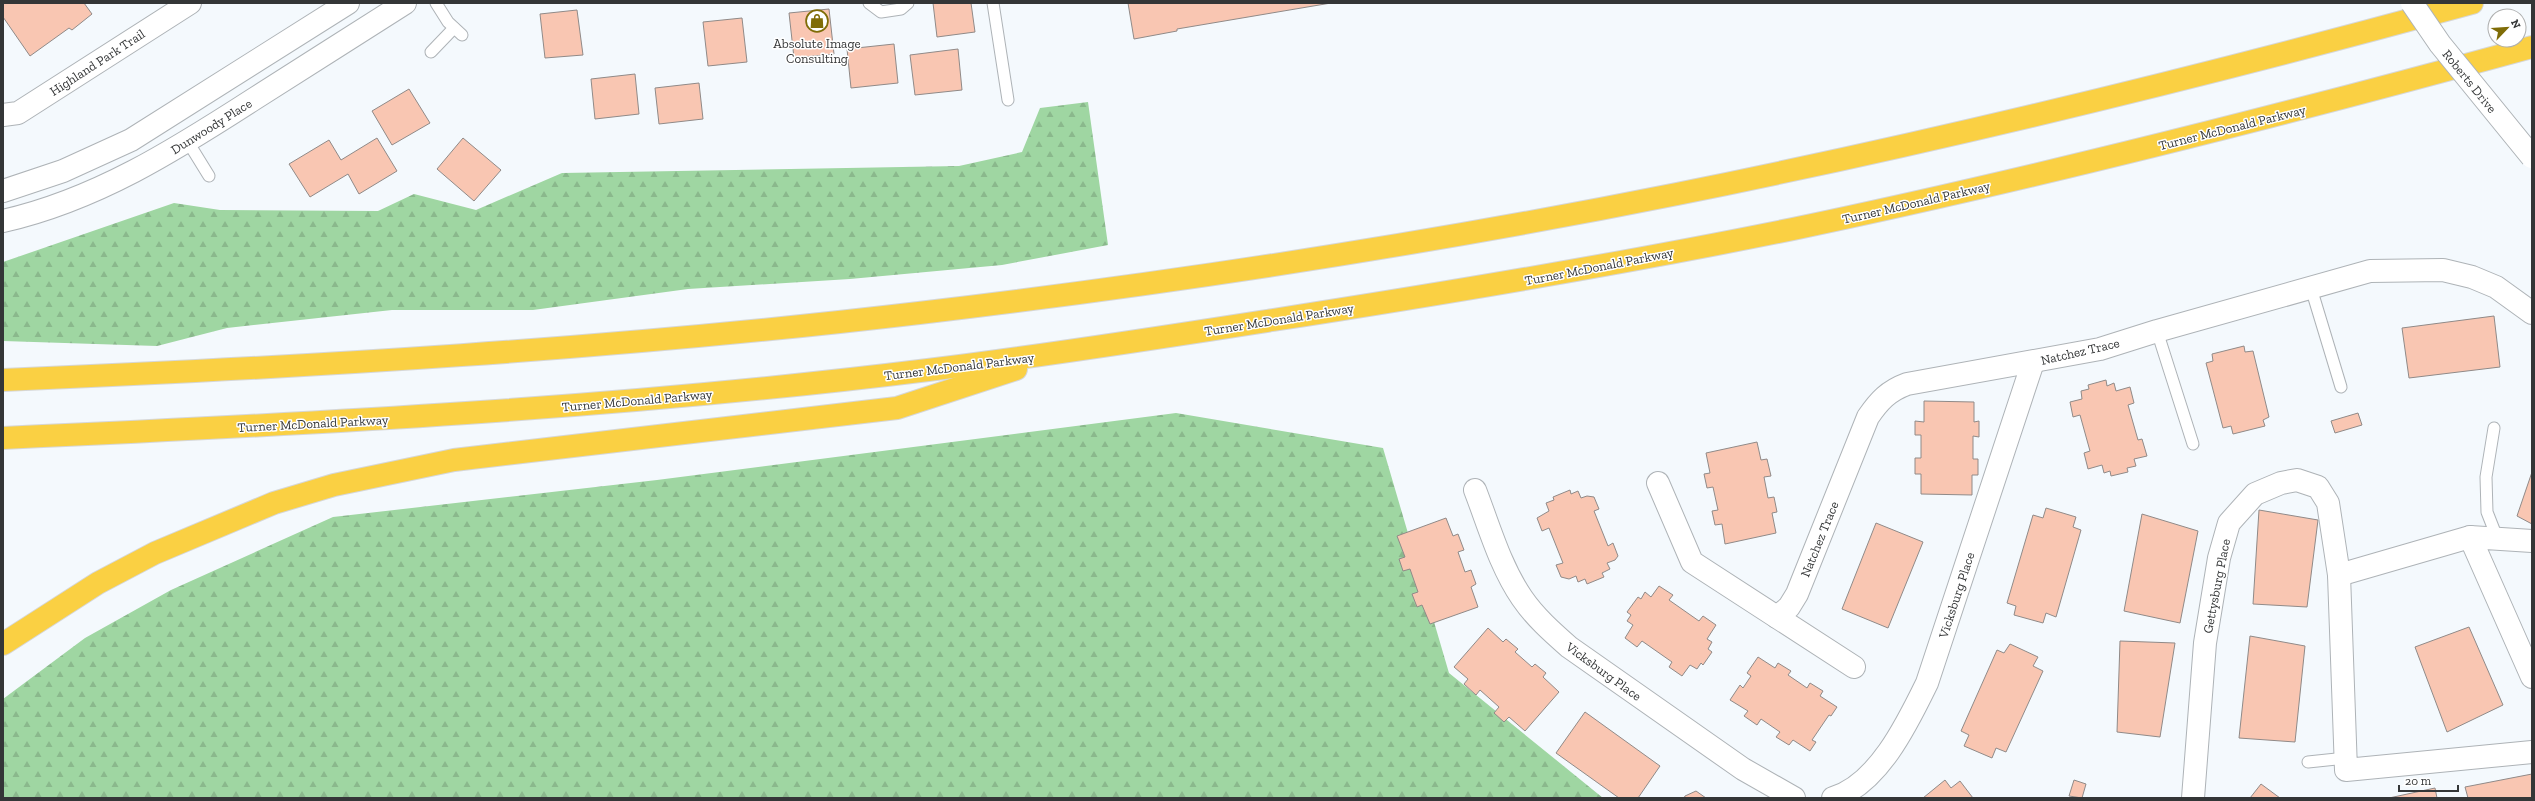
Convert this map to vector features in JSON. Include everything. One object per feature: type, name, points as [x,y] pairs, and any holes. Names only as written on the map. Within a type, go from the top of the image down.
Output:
[{"type":"highway","points":[[3,380],[268,369],[492,354],[622,343],[920,313],[1244,268],[1601,208],[1782,172],[2101,100],[2472,3]]},
{"type":"highway","name":"Turner McDonald Parkway","points":[[3,438],[294,425],[497,412],[828,381],[1066,352],[1468,290],[1794,228],[2122,155],[2327,103],[2532,47]]},
{"type":"highway","points":[[3,644],[98,583],[155,553],[274,503],[334,485],[454,460],[897,408],[1066,352]]},
{"type":"street","name":"Highland Park Trail","points":[[3,115],[18,113],[190,3]]},
{"type":"street","points":[[3,191],[63,171],[131,140],[348,3]]},
{"type":"street","name":"Dunwoody Place","points":[[3,221],[74,198],[126,176],[188,142],[404,3]]},
{"type":"street","name":"Roberts Drive","points":[[2412,3],[2440,44],[2532,157]]},
{"type":"street","name":"Natchez Trace","points":[[1777,617],[1789,607],[1797,594],[1868,417],[1880,399],[1893,389],[1907,384],[2100,349],[2157,330],[2370,271],[2443,270],[2472,277],[2496,287],[2532,313]]},
{"type":"street","name":"Vicksburg Place","points":[[1834,798],[1844,795],[1863,782],[1882,760],[1910,718],[1927,683],[2033,362]]},
{"type":"street","name":"Gettysburg Place","points":[[2193,798],[2205,643],[2219,558],[2229,523],[2255,494],[2281,483],[2297,480],[2318,487],[2328,503],[2338,575],[2346,758]]},
{"type":"street","points":[[1658,483],[1692,562],[1854,667]]},
{"type":"street","name":"Vicksburg Place","points":[[1475,490],[1508,574],[1522,599],[1542,623],[1569,647],[1743,769],[1794,798]]},
{"type":"street","points":[[2470,537],[2532,677]]},
{"type":"street","points":[[2338,575],[2470,537],[2498,541],[2532,541]]},
{"type":"street","points":[[2346,758],[2346,770],[2532,752]]},
{"type":"lane","points":[[431,52],[458,31],[436,3]]},
{"type":"lane","points":[[869,3],[881,12],[901,9],[908,3]]},
{"type":"lane","points":[[993,3],[1008,100]]},
{"type":"lane","points":[[188,142],[208,176]]},
{"type":"lane","points":[[2311,288],[2341,387]]},
{"type":"lane","points":[[2157,330],[2193,444]]},
{"type":"lane","points":[[2494,428],[2486,477],[2487,512],[2498,541]]},
{"type":"lane","points":[[2308,762],[2346,758]]},
{"type":"green space","points":[[1088,102],[1108,245],[1002,265],[850,279],[688,289],[533,310],[392,310],[227,328],[157,346],[3,341],[3,262],[174,203],[220,210],[378,211],[414,194],[476,210],[562,173],[959,166],[1022,152],[1040,108]]},
{"type":"green space","points":[[1176,413],[1383,448],[1449,673],[1603,798],[3,798],[3,699],[85,638],[171,590],[333,517],[657,480]]},
{"type":"building","points":[[3,3],[84,3],[92,14],[72,30],[69,28],[30,56],[3,17]]},
{"type":"building","points":[[933,3],[971,3],[975,32],[937,37]]},
{"type":"building","points":[[1128,3],[1331,3],[1177,29],[1177,31],[1134,39]]},
{"type":"building","points":[[829,9],[834,54],[794,58],[789,13]]},
{"type":"building","points":[[577,10],[583,55],[545,58],[540,14]]},
{"type":"building","points":[[742,18],[747,62],[708,66],[703,22]]},
{"type":"building","points":[[894,44],[898,83],[851,88],[847,49]]},
{"type":"building","points":[[958,49],[962,90],[915,95],[910,55]]},
{"type":"building","points":[[635,74],[639,114],[595,119],[591,79]]},
{"type":"building","points":[[699,83],[703,119],[659,124],[655,88]]},
{"type":"building","points":[[409,89],[430,123],[392,145],[372,111]]},
{"type":"building","points":[[377,138],[397,171],[359,194],[348,174],[310,197],[289,164],[329,140],[341,160]]},
{"type":"building","points":[[463,138],[501,170],[474,201],[437,169]]},
{"type":"building","points":[[2494,316],[2500,367],[2409,378],[2402,328]]},
{"type":"building","points":[[2244,346],[2245,352],[2253,351],[2269,417],[2263,420],[2265,426],[2233,434],[2231,426],[2223,428],[2206,363],[2213,361],[2212,354]]},
{"type":"building","points":[[2106,380],[2107,386],[2114,383],[2116,391],[2130,387],[2134,403],[2128,405],[2138,440],[2142,439],[2147,456],[2134,459],[2136,466],[2127,468],[2128,472],[2111,476],[2110,471],[2104,473],[2102,465],[2088,469],[2084,453],[2090,451],[2080,415],[2073,417],[2070,402],[2082,399],[2081,391],[2089,389],[2088,385]]},
{"type":"building","points":[[1924,401],[1974,402],[1974,422],[1979,421],[1979,437],[1973,436],[1973,459],[1978,459],[1978,475],[1972,475],[1972,495],[1921,494],[1921,474],[1915,474],[1915,458],[1921,458],[1921,435],[1915,435],[1915,421],[1924,422]]},
{"type":"building","points":[[2358,413],[2362,425],[2335,433],[2331,421]]},
{"type":"building","points":[[1757,442],[1761,460],[1767,459],[1771,476],[1764,477],[1768,498],[1774,497],[1777,512],[1772,513],[1776,533],[1725,544],[1722,524],[1715,525],[1712,511],[1718,510],[1713,487],[1707,488],[1704,474],[1710,473],[1706,453]]},
{"type":"building","points":[[2532,472],[2532,524],[2517,516]]},
{"type":"building","points":[[1570,490],[1571,494],[1578,491],[1581,498],[1587,496],[1594,497],[1599,509],[1594,511],[1608,546],[1613,543],[1618,556],[1615,560],[1607,563],[1610,569],[1602,573],[1604,577],[1587,584],[1585,579],[1578,582],[1576,576],[1569,579],[1561,577],[1556,565],[1563,563],[1549,528],[1542,531],[1537,518],[1549,511],[1546,503],[1554,500],[1553,497]]},
{"type":"building","points":[[2046,508],[2076,517],[2073,527],[2081,530],[2056,617],[2046,613],[2043,623],[2014,615],[2016,606],[2007,603],[2033,515],[2043,518]]},
{"type":"building","points":[[2259,510],[2318,520],[2307,607],[2253,604]]},
{"type":"building","points":[[2142,514],[2198,531],[2180,623],[2124,611]]},
{"type":"building","points":[[1446,518],[1453,536],[1458,534],[1464,550],[1458,552],[1465,572],[1471,570],[1476,584],[1471,587],[1478,607],[1430,624],[1422,605],[1417,607],[1412,594],[1418,592],[1410,569],[1403,571],[1399,559],[1405,557],[1397,536]]},
{"type":"building","points":[[1876,523],[1923,542],[1888,628],[1842,609]]},
{"type":"building","points":[[1659,586],[1673,595],[1669,600],[1699,621],[1703,616],[1716,625],[1707,639],[1712,642],[1708,649],[1712,652],[1703,665],[1701,663],[1697,669],[1690,665],[1682,676],[1669,667],[1672,662],[1642,641],[1637,647],[1625,638],[1633,625],[1627,621],[1631,615],[1627,612],[1638,597],[1641,599],[1645,592],[1651,597]]},
{"type":"building","points":[[2469,627],[2503,705],[2447,732],[2415,647]]},
{"type":"building","points":[[1488,628],[1503,642],[1506,639],[1518,649],[1515,652],[1532,667],[1535,664],[1546,673],[1543,677],[1559,692],[1525,731],[1509,717],[1504,722],[1494,713],[1499,707],[1480,690],[1476,695],[1464,684],[1468,679],[1454,667]]},
{"type":"building","points":[[2250,636],[2305,646],[2295,742],[2239,738]]},
{"type":"building","points":[[2120,641],[2175,643],[2160,737],[2117,732]]},
{"type":"building","points":[[2010,644],[2038,657],[2033,666],[2043,671],[2006,752],[1996,748],[1992,758],[1964,746],[1969,735],[1961,731],[1997,650],[2004,653]]},
{"type":"building","points":[[1758,657],[1775,668],[1778,663],[1791,671],[1788,675],[1807,688],[1810,683],[1823,691],[1820,696],[1837,707],[1831,716],[1829,715],[1812,740],[1816,742],[1810,751],[1793,740],[1789,745],[1776,737],[1780,732],[1761,719],[1757,725],[1744,716],[1748,711],[1730,700],[1740,685],[1743,688],[1751,676],[1747,673]]},
{"type":"building","points":[[1585,712],[1660,766],[1638,798],[1619,798],[1556,753]]},
{"type":"building","points":[[2532,774],[2532,798],[2468,798],[2465,787]]},
{"type":"building","points":[[1945,780],[1951,788],[1960,781],[1973,798],[1923,798]]},
{"type":"building","points":[[2074,780],[2086,784],[2082,798],[2069,796]]},
{"type":"building","points":[[2261,784],[2280,798],[2250,798]]},
{"type":"building","points":[[2435,788],[2437,798],[2389,798]]},
{"type":"building","points":[[1696,791],[1706,798],[1684,798],[1685,796]]},
{"type":"place","name":"Absolute Image Consulting","points":[[817,21]]}]
